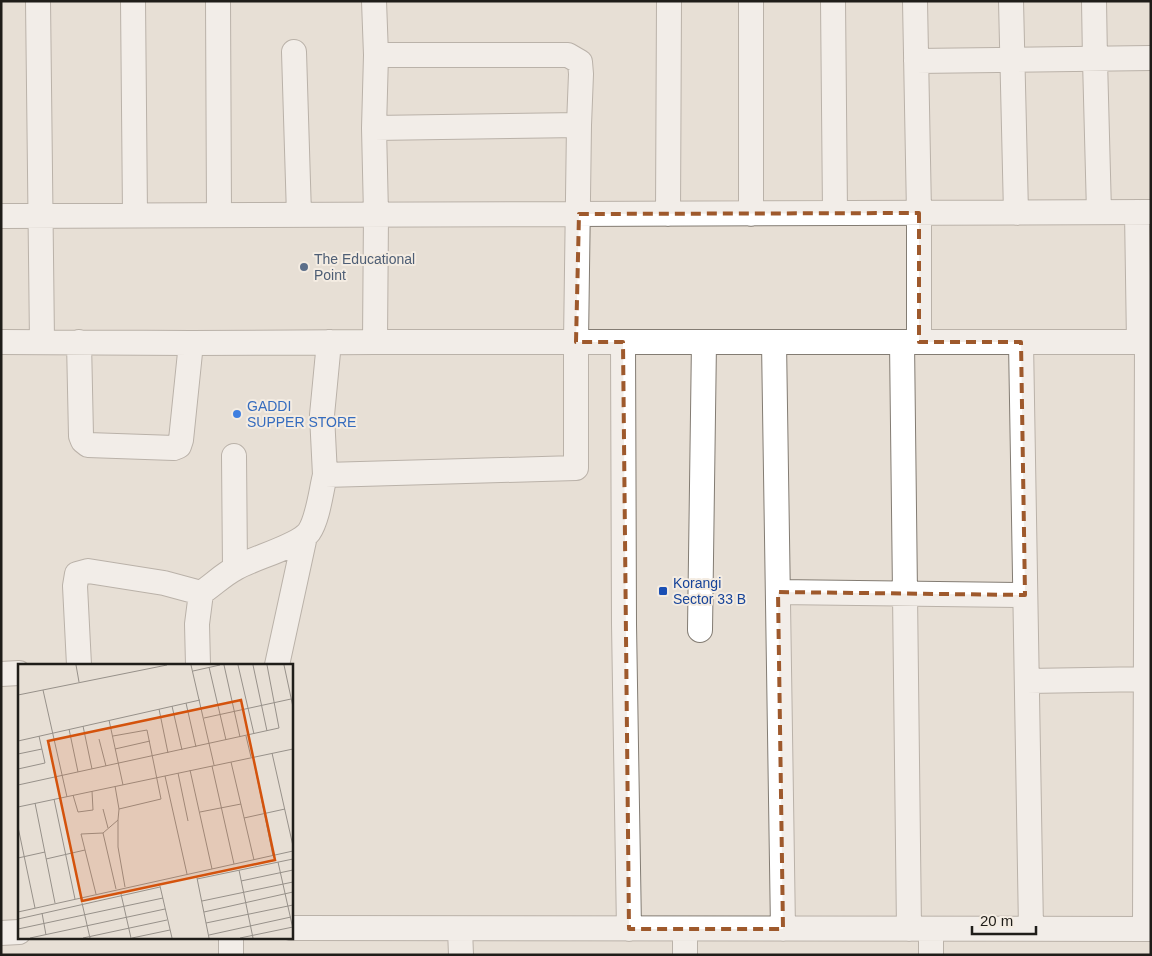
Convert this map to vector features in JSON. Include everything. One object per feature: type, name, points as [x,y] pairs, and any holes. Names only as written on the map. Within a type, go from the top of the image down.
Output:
[{"type":"street","points":[[38,1],[42,342]]},
{"type":"street","points":[[133,1],[135,216]]},
{"type":"street","points":[[218,1],[219,215]]},
{"type":"street","points":[[374,1],[376,55],[374,128],[376,214],[375,342]]},
{"type":"street","points":[[668,214],[669,1]]},
{"type":"street","points":[[751,1],[751,214]]},
{"type":"street","points":[[833,1],[835,213]]},
{"type":"street","points":[[915,1],[919,213],[911,342],[906,594],[920,929],[931,955]]},
{"type":"street","points":[[1011,1],[1016,212]]},
{"type":"street","points":[[1094,1],[1099,212]]},
{"type":"street","points":[[294,52],[299,215]]},
{"type":"street","points":[[324,475],[576,468],[579,125],[582,74],[580,62],[568,56],[376,55]]},
{"type":"street","points":[[916,61],[1151,58]]},
{"type":"street","points":[[374,128],[579,125]]},
{"type":"street","points":[[1,216],[1144,212],[1148,929],[292,928]]},
{"type":"street","points":[[1,342],[1146,342]]},
{"type":"street","points":[[79,342],[81,436],[83,442],[88,445],[174,448],[179,446],[181,440],[191,343]]},
{"type":"street","points":[[198,664],[196,624],[201,593],[235,568],[292,544],[305,536],[314,521],[324,475],[322,414],[329,342]]},
{"type":"street","points":[[623,342],[624,615],[629,929]]},
{"type":"street","points":[[700,630],[704,342]]},
{"type":"street","points":[[774,342],[783,929]]},
{"type":"street","points":[[1021,342],[1031,929]]},
{"type":"street","points":[[234,456],[235,568]]},
{"type":"street","points":[[276,664],[305,536]]},
{"type":"street","points":[[79,664],[75,586],[77,574],[88,571],[164,583],[201,593]]},
{"type":"street","points":[[778,592],[1025,595]]},
{"type":"street","points":[[1,674],[18,673]]},
{"type":"street","points":[[1027,681],[1148,679]]},
{"type":"street","points":[[460,929],[461,955]]},
{"type":"street","points":[[684,955],[685,929]]},
{"type":"street","points":[[1,933],[18,932]]},
{"type":"street","points":[[231,938],[231,955]]},
{"type":"highlighted area","points":[[919,213],[919,342],[1021,342],[1025,595],[778,592],[783,929],[629,929],[623,342],[576,342],[579,214]]},
{"type":"place","name":"The Educational Point","points":[[304,267]]},
{"type":"place","name":"GADDI SUPPER STORE","points":[[237,414]]},
{"type":"place","name":"Korangi Sector 33 B","points":[[663,591]]}]
